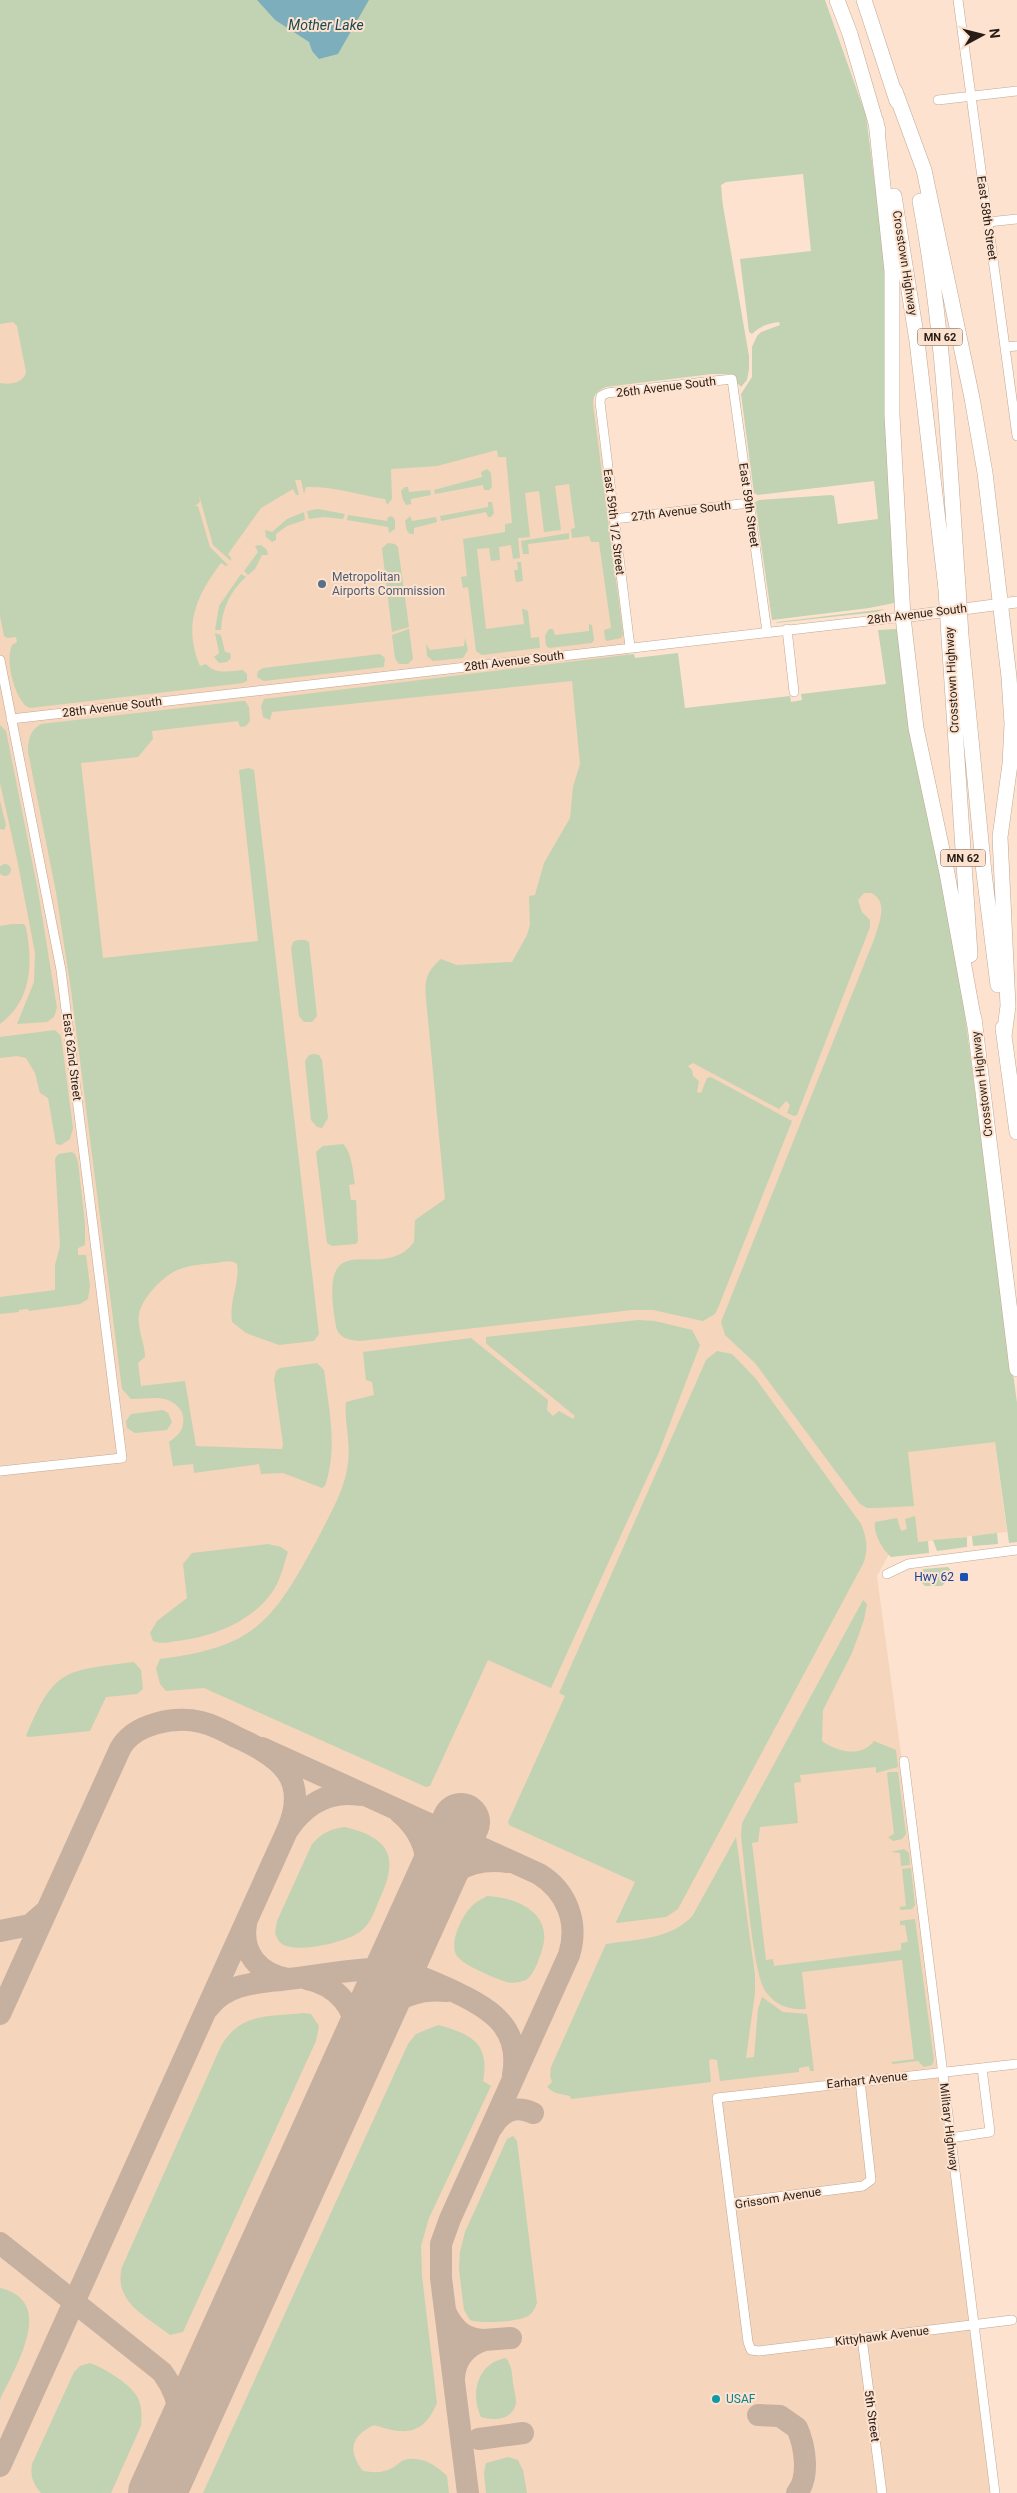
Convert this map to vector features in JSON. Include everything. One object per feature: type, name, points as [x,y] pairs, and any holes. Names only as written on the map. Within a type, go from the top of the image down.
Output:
[{"type":"highway","name":"Crosstown Highway","points":[[837,0],[850,34],[876,121],[892,190],[908,279],[952,588]]},
{"type":"highway","name":"Crosstown Highway","points":[[864,0],[895,91],[916,175],[931,256],[940,330],[975,1027],[1017,1370]]},
{"type":"highway","points":[[895,91],[924,170],[972,398],[985,473],[1012,724],[1010,764],[1000,837],[1008,1006],[1004,1036]]},
{"type":"highway","points":[[876,121],[892,271],[892,416],[902,617],[916,728],[948,873],[975,1027]]},
{"type":"highway","name":"Crosstown Highway","points":[[955,637],[1017,1132]]},
{"type":"street","name":"East 58th Street","points":[[958,0],[1017,436]]},
{"type":"street","points":[[938,100],[1017,91]]},
{"type":"street","points":[[988,222],[1017,219]]},
{"type":"street","points":[[1005,347],[1017,346]]},
{"type":"street","name":"26th Avenue South","points":[[601,396],[732,379]]},
{"type":"street","name":"East 59th Street","points":[[732,379],[767,632]]},
{"type":"street","name":"East 59th 1/2 Street","points":[[601,396],[630,648]]},
{"type":"street","name":"27th Avenue South","points":[[614,519],[749,503]]},
{"type":"street","name":"28th Avenue South","points":[[11,719],[902,617],[1017,602]]},
{"type":"street","points":[[787,629],[794,692]]},
{"type":"street","name":"East 62nd Street","points":[[0,660],[61,970],[122,1458],[0,1471]]},
{"type":"street","points":[[887,1574],[908,1564],[1017,1550]]},
{"type":"street","name":"Military Highway","points":[[904,1761],[995,2493]]},
{"type":"street","name":"Earhart Avenue","points":[[730,2204],[717,2098],[1017,2064]]},
{"type":"street","points":[[950,2138],[990,2132],[982,2068]]},
{"type":"street","name":"Grissom Avenue","points":[[751,2350],[748,2342],[730,2204],[863,2186],[871,2180],[860,2081]]},
{"type":"street","name":"Kittyhawk Avenue","points":[[751,2350],[759,2351],[1012,2320]]},
{"type":"street","name":"5th Street","points":[[862,2338],[882,2493]]},
{"type":"shaded area","points":[[0,0],[704,0],[738,367],[592,386],[640,741],[885,710],[953,1130],[1007,1532],[894,1545],[877,1576],[916,1865],[995,2493],[0,2493]]},
{"type":"green space","points":[[0,0],[257,0],[275,20],[309,42],[312,51],[338,54],[369,0],[825,0],[866,116],[888,285],[897,596],[894,603],[869,608],[772,620],[755,502],[759,500],[831,495],[834,496],[838,524],[878,519],[874,481],[758,495],[754,493],[741,394],[752,377],[752,347],[757,336],[761,332],[780,325],[779,322],[771,323],[752,334],[749,332],[740,259],[811,251],[803,174],[726,182],[721,185],[722,200],[749,356],[747,380],[741,387],[730,374],[712,374],[606,387],[598,392],[594,398],[593,405],[623,634],[621,638],[607,641],[605,639],[604,630],[611,628],[599,542],[591,542],[589,536],[572,538],[571,529],[575,528],[569,484],[555,486],[561,530],[544,532],[539,491],[525,493],[530,537],[518,538],[520,558],[513,559],[511,545],[499,547],[500,560],[491,561],[489,548],[477,549],[486,629],[524,624],[522,609],[524,609],[528,611],[531,638],[539,637],[540,648],[482,655],[476,651],[468,587],[463,588],[461,577],[467,576],[463,539],[505,532],[505,524],[512,523],[506,457],[498,457],[497,450],[437,466],[391,469],[392,499],[387,505],[385,499],[326,488],[306,487],[304,494],[301,480],[295,480],[299,495],[296,495],[293,489],[261,508],[228,554],[231,561],[213,545],[199,495],[200,502],[195,506],[198,506],[210,547],[228,565],[226,566],[221,563],[212,575],[199,600],[193,625],[195,651],[200,666],[206,664],[218,671],[243,670],[247,674],[247,681],[30,708],[26,706],[14,686],[10,668],[10,651],[12,645],[17,642],[16,637],[7,638],[4,636],[0,616],[0,383],[8,384],[20,381],[26,372],[17,326],[13,322],[0,324]]},
{"type":"green space","points":[[487,469],[491,473],[492,487],[489,490],[484,490],[483,485],[435,494],[434,490],[482,477],[481,472]]},
{"type":"green space","points":[[408,487],[409,492],[430,490],[431,495],[411,499],[411,504],[406,505],[401,491]]},
{"type":"green space","points":[[488,502],[492,502],[494,513],[491,517],[488,517],[486,512],[441,521],[440,516],[488,507]]},
{"type":"green space","points":[[318,509],[345,514],[343,519],[323,517],[309,519],[307,511]]},
{"type":"green space","points":[[304,512],[305,520],[287,526],[276,534],[276,540],[272,542],[266,537],[265,530],[272,532],[287,519]]},
{"type":"green space","points":[[348,515],[387,521],[388,517],[392,516],[395,520],[395,529],[389,533],[388,527],[347,520]]},
{"type":"green space","points":[[410,516],[412,521],[436,517],[437,522],[414,528],[414,534],[410,534],[407,531],[405,521]]},
{"type":"green space","points":[[569,533],[569,539],[528,544],[529,554],[523,554],[521,541]]},
{"type":"green space","points":[[388,543],[395,544],[398,547],[409,627],[392,632],[382,548]]},
{"type":"green space","points":[[261,545],[267,550],[268,555],[262,555],[255,569],[248,575],[244,571],[258,552],[255,546]]},
{"type":"green space","points":[[517,562],[521,562],[523,581],[516,582],[514,570],[518,570]]},
{"type":"green space","points":[[241,574],[246,577],[231,594],[223,615],[221,630],[215,630],[219,606]]},
{"type":"green space","points":[[885,609],[877,612],[776,623],[777,622]]},
{"type":"green space","points":[[589,624],[592,625],[594,640],[592,643],[549,648],[546,646],[545,636],[549,629],[553,629],[555,635],[589,631]]},
{"type":"green space","points":[[409,629],[413,659],[408,664],[399,664],[395,658],[392,635]]},
{"type":"green space","points":[[896,629],[900,632],[958,964],[1017,1403],[1017,1542],[1009,1543],[995,1442],[908,1452],[914,1506],[867,1508],[860,1504],[755,1363],[725,1335],[721,1322],[875,937],[881,907],[880,901],[871,893],[864,893],[858,900],[862,912],[870,920],[870,927],[797,1115],[794,1116],[787,1113],[790,1105],[786,1101],[779,1109],[693,1063],[688,1066],[692,1070],[693,1076],[699,1081],[697,1092],[701,1093],[707,1078],[711,1077],[792,1121],[715,1314],[703,1321],[653,1310],[632,1310],[360,1341],[342,1336],[336,1326],[332,1293],[335,1273],[343,1263],[355,1260],[385,1259],[400,1254],[414,1242],[415,1220],[445,1199],[426,981],[432,968],[441,959],[457,965],[512,962],[527,935],[530,925],[529,896],[535,895],[544,863],[570,818],[573,787],[580,764],[572,681],[272,712],[270,720],[263,717],[261,706],[264,699],[634,654],[635,658],[678,653],[685,708],[790,696],[791,702],[802,700],[801,694],[886,684],[878,630]]},
{"type":"green space","points":[[215,633],[221,635],[225,652],[230,653],[231,658],[227,662],[219,663],[214,657],[219,653]]},
{"type":"green space","points":[[465,638],[468,650],[463,658],[433,661],[427,656],[426,644],[430,650],[464,646]]},
{"type":"green space","points":[[380,654],[385,658],[384,667],[264,681],[257,677],[258,671],[263,668]]},
{"type":"green space","points":[[245,701],[249,707],[250,721],[246,726],[240,727],[238,721],[152,731],[153,739],[138,757],[81,763],[103,958],[258,941],[239,770],[249,768],[254,770],[319,1334],[314,1341],[279,1345],[246,1333],[232,1322],[231,1314],[238,1271],[237,1264],[226,1261],[197,1265],[180,1269],[168,1275],[146,1298],[139,1316],[139,1328],[145,1357],[138,1363],[141,1386],[185,1381],[196,1446],[282,1449],[283,1444],[274,1380],[276,1371],[280,1368],[317,1363],[324,1370],[332,1443],[329,1472],[325,1486],[322,1488],[283,1473],[261,1474],[259,1464],[194,1473],[193,1464],[173,1466],[169,1442],[182,1430],[182,1412],[172,1402],[160,1398],[131,1399],[122,1389],[71,990],[56,892],[28,752],[30,736],[34,729],[41,724]]},
{"type":"green space","points":[[0,725],[6,731],[38,891],[57,1008],[54,1017],[47,1022],[17,1024],[34,982],[35,953],[0,783]]},
{"type":"green space","points":[[0,801],[6,825],[4,830],[0,829]]},
{"type":"green space","points":[[3,864],[7,864],[11,870],[7,876],[3,876],[-1,872],[-1,868]]},
{"type":"green space","points":[[24,924],[26,927],[29,954],[28,980],[19,1004],[0,1024],[0,926]]},
{"type":"green space","points":[[298,940],[309,942],[317,1016],[312,1022],[304,1022],[299,1016],[291,948],[293,942]]},
{"type":"green space","points":[[55,1030],[61,1036],[73,1128],[70,1139],[61,1145],[56,1144],[48,1098],[40,1093],[35,1073],[26,1058],[17,1056],[0,1058],[0,1037]]},
{"type":"green space","points":[[309,1055],[319,1055],[322,1060],[328,1118],[322,1128],[317,1127],[311,1120],[305,1061]]},
{"type":"green space","points":[[343,1144],[350,1157],[353,1169],[355,1184],[349,1185],[351,1200],[356,1200],[358,1241],[356,1244],[332,1246],[327,1243],[316,1152],[323,1146]]},
{"type":"green space","points":[[72,1152],[75,1154],[78,1162],[85,1224],[85,1245],[78,1248],[78,1255],[86,1255],[90,1286],[88,1299],[80,1304],[29,1311],[28,1309],[19,1310],[19,1312],[0,1314],[0,1297],[55,1290],[55,1265],[60,1246],[55,1159],[58,1154]]},
{"type":"green space","points":[[638,1320],[655,1321],[692,1330],[700,1345],[659,1452],[551,1688],[488,1660],[430,1786],[426,1787],[204,1688],[166,1691],[160,1684],[156,1668],[160,1659],[193,1654],[219,1647],[240,1637],[258,1625],[273,1610],[302,1568],[336,1503],[344,1483],[349,1455],[346,1402],[374,1395],[372,1382],[366,1380],[363,1352],[471,1338],[548,1400],[547,1410],[553,1416],[559,1411],[573,1419],[575,1416],[489,1346],[486,1343],[486,1337]]},
{"type":"green space","points":[[717,1351],[732,1354],[756,1379],[861,1524],[865,1534],[865,1557],[678,1909],[666,1917],[617,1923],[635,1882],[509,1825],[508,1822],[565,1696],[559,1693],[706,1360]]},
{"type":"green space","points":[[163,1410],[168,1413],[172,1422],[167,1430],[135,1433],[127,1428],[126,1421],[131,1414]]},
{"type":"green space","points":[[915,1516],[918,1542],[928,1541],[929,1553],[891,1557],[879,1541],[875,1522],[897,1518],[901,1531],[907,1529],[905,1519]]},
{"type":"green space","points":[[997,1533],[998,1544],[973,1546],[972,1536]]},
{"type":"green space","points":[[967,1537],[967,1547],[937,1551],[933,1540]]},
{"type":"green space","points":[[268,1544],[281,1547],[288,1552],[275,1588],[255,1611],[242,1620],[213,1633],[168,1642],[160,1643],[153,1641],[150,1633],[157,1621],[187,1598],[183,1564],[192,1553]]},
{"type":"green space","points":[[948,1567],[951,1570],[949,1578],[942,1586],[925,1586],[921,1582],[919,1575],[923,1569]]},
{"type":"green space","points":[[863,1600],[867,1604],[864,1620],[852,1653],[823,1710],[822,1741],[835,1748],[856,1751],[862,1750],[874,1741],[896,1750],[898,1767],[876,1773],[876,1767],[800,1775],[801,1782],[794,1783],[798,1823],[760,1827],[758,1842],[752,1843],[766,1960],[773,1959],[774,1966],[901,1950],[901,1943],[908,1942],[905,1925],[900,1925],[900,1921],[915,1919],[934,2060],[932,2065],[924,2067],[918,2061],[892,2064],[892,2062],[914,2059],[902,1960],[802,1972],[806,2009],[794,2009],[774,2001],[766,1992],[761,1981],[753,1942],[741,1836],[742,1823]]},
{"type":"green space","points":[[134,1662],[141,1670],[143,1689],[137,1694],[106,1697],[90,1731],[26,1736],[45,1697],[65,1676],[77,1671]]},
{"type":"green space","points":[[898,1772],[906,1834],[902,1839],[893,1841],[888,1837],[894,1834],[887,1773]]},
{"type":"green space","points":[[345,1827],[372,1837],[381,1843],[389,1860],[386,1884],[372,1916],[361,1931],[346,1939],[301,1948],[282,1944],[275,1933],[277,1921],[312,1844],[327,1832]]},
{"type":"green space","points":[[736,1837],[755,1975],[755,1993],[746,2058],[754,2057],[758,2009],[762,1997],[783,2012],[807,2014],[814,2071],[810,2071],[809,2066],[799,2068],[799,2072],[720,2081],[717,2060],[711,2059],[709,2061],[711,2082],[571,2099],[570,2096],[552,2091],[547,2087],[552,2082],[550,2076],[551,2067],[606,1944],[653,1937],[664,1934],[684,1923],[693,1915]]},
{"type":"green space","points":[[904,1849],[909,1853],[910,1865],[901,1866],[900,1853],[891,1852]]},
{"type":"green space","points":[[911,1868],[915,1905],[912,1909],[901,1910],[899,1907],[906,1906],[902,1869]]},
{"type":"green space","points":[[487,1896],[498,1897],[520,1904],[538,1917],[543,1926],[542,1950],[534,1971],[526,1980],[509,1983],[488,1975],[460,1960],[457,1956],[454,1944],[461,1921],[474,1904]]},
{"type":"green space","points":[[304,2013],[311,2014],[319,2026],[316,2041],[183,2332],[170,2335],[142,2314],[127,2299],[122,2290],[120,2279],[122,2267],[221,2046],[237,2027],[257,2018]]},
{"type":"green space","points":[[438,2025],[460,2032],[476,2042],[484,2058],[483,2081],[491,2086],[429,2218],[421,2246],[422,2276],[437,2403],[426,2422],[419,2427],[404,2431],[374,2425],[360,2434],[356,2439],[353,2450],[363,2471],[383,2471],[410,2459],[428,2462],[447,2476],[449,2493],[203,2493],[408,2044],[416,2034]]},
{"type":"green space","points":[[513,2136],[517,2141],[537,2303],[535,2309],[528,2316],[516,2320],[482,2322],[470,2320],[464,2310],[459,2270],[460,2252],[465,2232],[507,2139]]},
{"type":"green space","points":[[0,2288],[17,2295],[26,2306],[29,2321],[27,2337],[21,2354],[0,2400]]},
{"type":"green space","points":[[506,2358],[512,2373],[516,2401],[514,2409],[502,2418],[481,2417],[476,2399],[476,2390],[482,2373],[496,2361]]},
{"type":"green space","points":[[90,2363],[117,2377],[135,2393],[141,2408],[141,2426],[111,2493],[41,2493],[33,2479],[31,2472],[32,2464],[74,2372],[80,2366]]},
{"type":"green space","points":[[508,2457],[518,2460],[523,2470],[527,2493],[486,2493],[484,2473],[486,2463]]},
{"type":"water","name":"Mother Lake","points":[[257,0],[369,0],[338,54],[319,59],[312,51],[309,42],[275,20]]},
{"type":"taxiway","points":[[0,2014],[120,1749],[126,1740],[135,1733],[145,1727],[168,1721],[191,1720],[219,1728],[266,1753],[287,1772],[293,1784],[295,1797],[293,1813],[287,1831],[301,1814],[318,1801],[337,1795],[360,1795]]},
{"type":"taxiway","points":[[262,1748],[539,1874],[557,1889],[568,1909],[572,1931],[569,1955],[450,2219],[441,2244],[441,2278],[468,2493]]},
{"type":"taxiway","points":[[400,1813],[419,1835],[424,1847],[427,1872],[420,1913],[436,1889],[455,1872],[466,1866],[478,1863],[492,1861],[508,1862]]},
{"type":"taxiway","points":[[0,2466],[287,1831]]},
{"type":"taxiway","points":[[0,1931],[30,1925],[46,1911]]},
{"type":"taxiway","points":[[209,2007],[225,1993],[235,1988],[255,1983],[288,1979],[268,1972],[254,1960],[246,1944],[246,1924]]},
{"type":"taxiway","points":[[288,1979],[347,1971],[383,1969],[409,1973],[433,1982],[476,2003],[499,2020],[507,2031],[512,2043],[514,2058],[513,2075]]},
{"type":"taxiway","points":[[307,1979],[318,1982],[336,1993],[344,2000],[353,2018],[356,2040],[346,2074],[373,2027],[395,2003],[409,1995],[426,1991],[447,1991]]},
{"type":"taxiway","points":[[493,2126],[505,2113],[510,2111],[521,2110],[533,2113]]},
{"type":"taxiway","points":[[0,2243],[162,2372],[175,2396],[179,2419],[179,2430],[169,2468]]},
{"type":"taxiway","points":[[446,2313],[457,2329],[466,2336],[484,2340],[472,2346],[459,2359],[454,2378]]},
{"type":"taxiway","points":[[484,2340],[511,2338]]},
{"type":"taxiway","points":[[758,2415],[780,2416],[797,2428],[805,2461],[804,2479],[797,2493]]},
{"type":"taxiway","points":[[479,2439],[523,2433]]},
{"type":"runway","points":[[157,2493],[461,1822]]},
{"type":"place","name":"Metropolitan Airports Commission","points":[[322,584]]},
{"type":"place","name":"Hwy 62","points":[[964,1577]]},
{"type":"place","name":"USAF","points":[[716,2399]]}]
